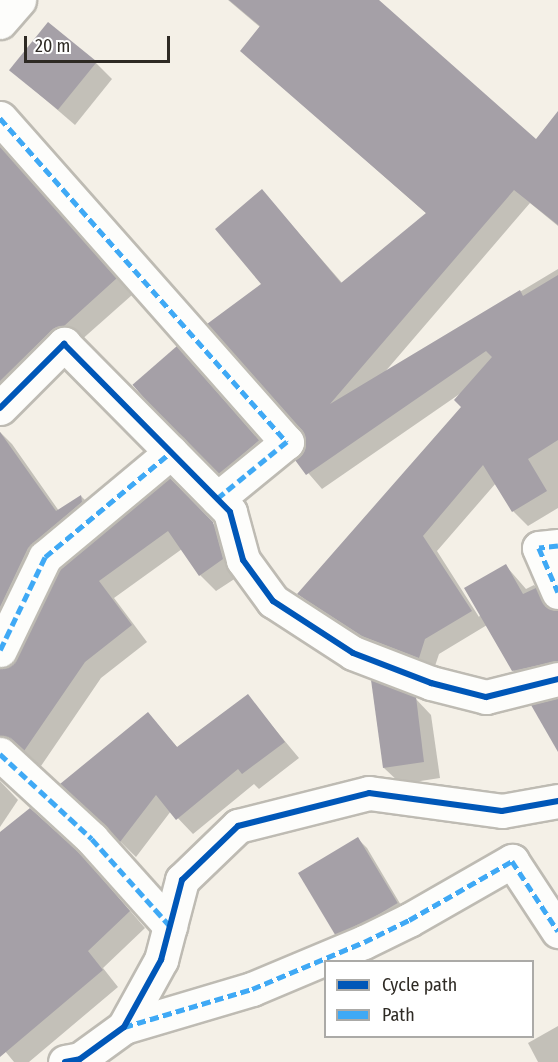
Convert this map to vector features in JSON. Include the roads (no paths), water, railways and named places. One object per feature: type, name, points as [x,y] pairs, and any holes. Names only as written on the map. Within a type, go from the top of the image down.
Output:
[{"type":"street","points":[[0,22],[19,0]]},
{"type":"street","points":[[0,118],[287,442],[217,499]]},
{"type":"street","points":[[0,408],[64,344],[230,512],[243,560],[273,601],[353,653],[431,682],[486,697],[558,679]]},
{"type":"street","points":[[0,650],[45,557],[171,452]]},
{"type":"street","points":[[558,546],[539,548],[558,592]]},
{"type":"street","points":[[0,754],[92,839],[170,927]]},
{"type":"street","points":[[124,1027],[161,960],[182,880],[238,826],[369,793],[502,811],[558,801]]},
{"type":"street","points":[[65,1062],[80,1059],[124,1027],[252,989],[364,942],[409,920],[512,861],[558,931]]}]
